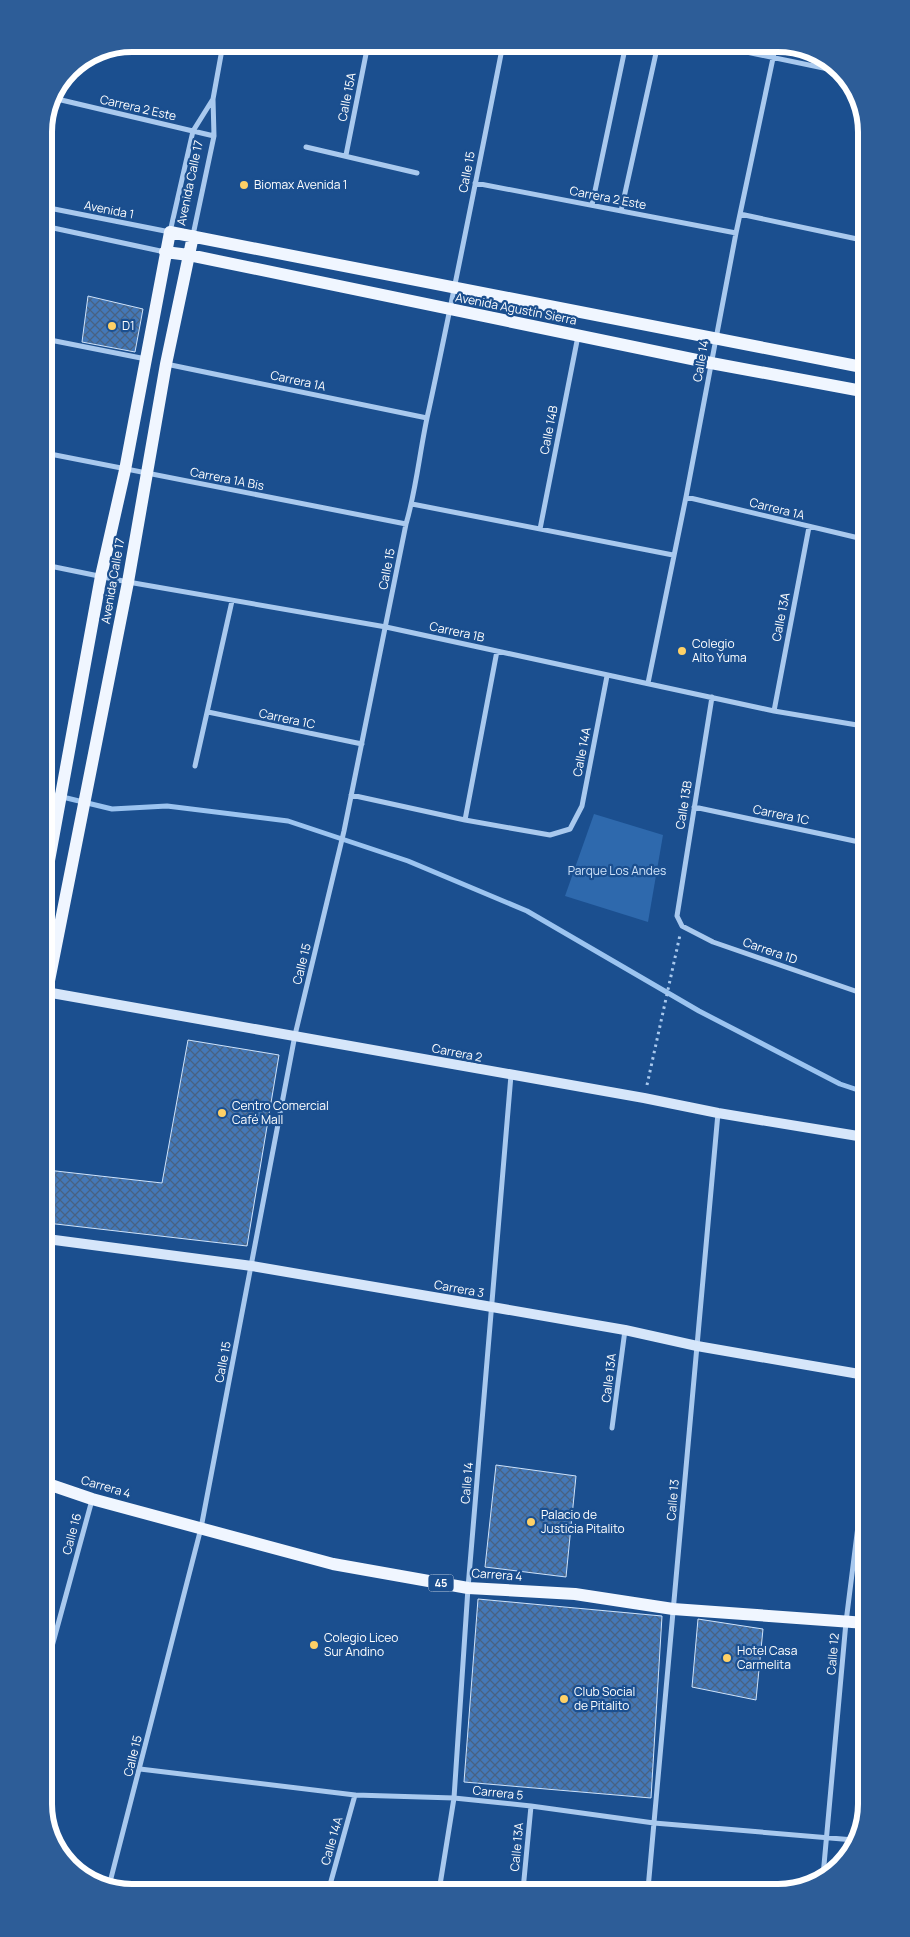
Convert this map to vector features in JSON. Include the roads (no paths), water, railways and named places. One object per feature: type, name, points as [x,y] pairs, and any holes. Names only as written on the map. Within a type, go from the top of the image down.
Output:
[{"type":"main road","name":"Avenida Agustín Sierra","points":[[170,232],[858,366]]},
{"type":"main road","name":"Avenida Calle 17","points":[[53,843],[101,576],[125,470],[170,232]]},
{"type":"main road","name":"Avenida Calle 17","points":[[53,965],[128,582],[166,364],[193,236]]},
{"type":"main road","name":"Avenida Agustín Sierra","points":[[165,252],[188,255],[712,363],[858,390]]},
{"type":"main road","name":"Carrera 2","points":[[52,994],[295,1035],[718,1113],[858,1135]]},
{"type":"main road","name":"Carrera 3","points":[[52,1240],[252,1266],[625,1330],[697,1346],[858,1374]]},
{"type":"main road","name":"Carrera 4","points":[[52,1485],[333,1564],[468,1588],[575,1594],[673,1609],[858,1623]]},
{"type":"street","points":[[213,100],[222,52]]},
{"type":"street","name":"Calle 15A","points":[[346,155],[366,52]]},
{"type":"street","name":"Calle 15","points":[[110,1881],[201,1528],[295,1035],[352,795],[501,53]]},
{"type":"street","points":[[592,205],[624,53]]},
{"type":"street","points":[[621,211],[656,53]]},
{"type":"street","points":[[750,53],[825,68]]},
{"type":"street","name":"Calle 14","points":[[648,683],[686,497],[736,233],[774,53]]},
{"type":"street","name":"Carrera 2 Este","points":[[60,100],[214,136]]},
{"type":"street","name":"Avenida Calle 17","points":[[170,232],[193,131],[213,100]]},
{"type":"street","name":"Avenida Calle 17","points":[[193,236],[214,136],[213,100]]},
{"type":"street","points":[[306,147],[417,173]]},
{"type":"street","name":"Carrera 2 Este","points":[[475,183],[736,233]]},
{"type":"street","name":"Avenida 1","points":[[53,209],[170,232]]},
{"type":"street","points":[[740,214],[858,239]]},
{"type":"street","points":[[53,228],[165,252]]},
{"type":"street","name":"Calle 14B","points":[[540,529],[578,335]]},
{"type":"street","points":[[53,341],[147,359]]},
{"type":"street","name":"Carrera 1A","points":[[166,364],[427,418]]},
{"type":"street","name":"Carrera 1A Bis","points":[[53,455],[406,524]]},
{"type":"street","name":"Carrera 1A","points":[[686,497],[858,538]]},
{"type":"street","points":[[412,504],[673,555]]},
{"type":"street","name":"Calle 13A","points":[[774,711],[809,527]]},
{"type":"street","name":"Carrera 1B","points":[[53,567],[232,601],[386,627],[774,711],[858,725]]},
{"type":"street","points":[[195,766],[232,601]]},
{"type":"street","points":[[352,795],[465,820],[498,651]]},
{"type":"street","name":"Calle 14A","points":[[465,820],[550,834],[570,829],[582,806],[607,676]]},
{"type":"street","name":"Calle 13B","points":[[682,926],[677,916],[712,697]]},
{"type":"street","name":"Carrera 1C","points":[[208,712],[362,744]]},
{"type":"street","name":"Carrera 1C","points":[[694,807],[858,842]]},
{"type":"street","name":"Carrera 1D","points":[[682,926],[713,942],[858,992]]},
{"type":"street","name":"Calle 14","points":[[440,1884],[454,1798],[468,1588],[511,1075]]},
{"type":"street","name":"Calle 13","points":[[649,1884],[718,1113]]},
{"type":"street","name":"Calle 13A","points":[[612,1428],[625,1330]]},
{"type":"street","name":"Calle 16","points":[[52,1646],[92,1498]]},
{"type":"street","name":"Calle 12","points":[[824,1870],[846,1622],[858,1526]]},
{"type":"street","name":"Carrera 5","points":[[140,1769],[356,1795],[454,1798],[531,1806],[654,1823],[849,1840]]},
{"type":"street","name":"Calle 14A","points":[[330,1884],[356,1795]]},
{"type":"street","name":"Calle 13A","points":[[524,1884],[531,1806]]},
{"type":"waterway","points":[[53,795],[112,809],[167,806],[288,821],[408,861],[527,911],[699,1011],[840,1084],[858,1090]]},
{"type":"place","name":"Biomax Avenida 1","points":[[244,185]]},
{"type":"place","name":"D1","points":[[112,326]]},
{"type":"place","name":"Colegio Alto Yuma","points":[[682,651]]},
{"type":"place","name":"Centro Comercial Café Mall","points":[[222,1113]]},
{"type":"place","name":"Palacio de Justicia Pitalito","points":[[531,1522]]},
{"type":"place","name":"Colegio Liceo Sur Andino","points":[[314,1645]]},
{"type":"place","name":"Hotel Casa Carmelita","points":[[727,1658]]},
{"type":"place","name":"Club Social de Pitalito","points":[[564,1699]]},
{"type":"park label","name":"Parque Los Andes","points":[[617,871]]}]
